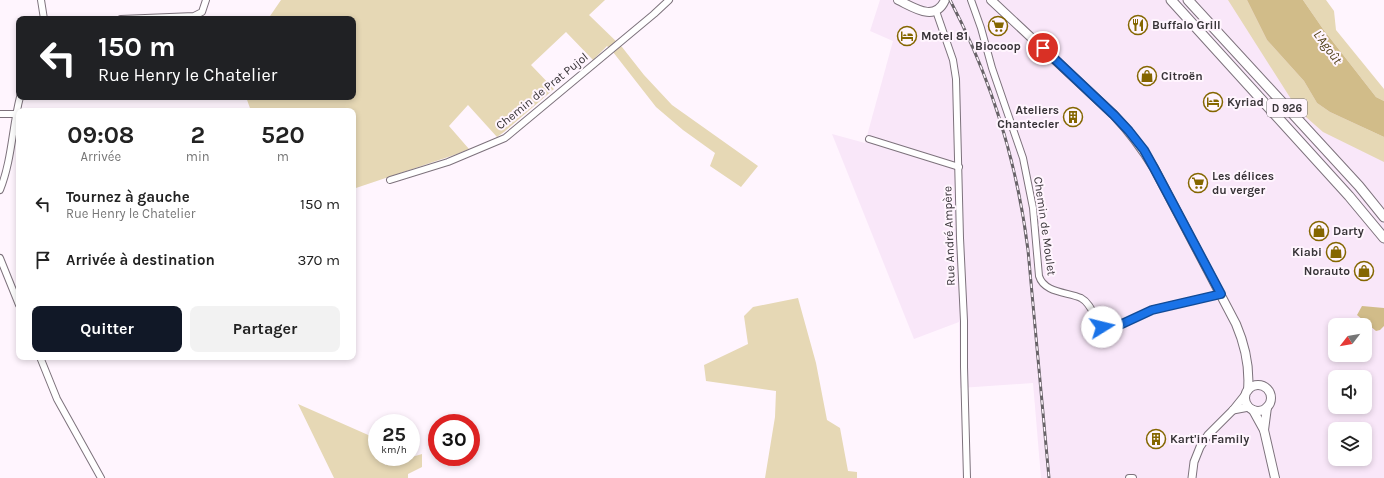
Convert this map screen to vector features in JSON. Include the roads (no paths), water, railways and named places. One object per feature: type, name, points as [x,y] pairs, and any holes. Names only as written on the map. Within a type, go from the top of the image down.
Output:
[{"type":"main road","points":[[898,0],[925,12],[936,11],[942,6],[945,0]]},
{"type":"main road","points":[[991,0],[1114,115],[1144,150],[1240,332],[1249,367],[1246,402],[1264,430],[1275,478]]},
{"type":"main road","name":"D 926","points":[[1171,0],[1349,196],[1384,238]]},
{"type":"main road","name":"D 926","points":[[1188,0],[1359,186],[1384,217]]},
{"type":"main road","points":[[1249,367],[1270,396],[1264,430]]},
{"type":"main road","points":[[1247,392],[1255,386],[1262,386]]},
{"type":"main road","points":[[1251,409],[1260,410],[1267,407]]},
{"type":"street","points":[[41,0],[44,16]]},
{"type":"street","points":[[202,16],[206,0]]},
{"type":"street","name":"Chemin de Prat Pujol","points":[[390,180],[448,162],[505,138],[669,0]]},
{"type":"street","name":"Chemin de Moulet","points":[[971,0],[981,28],[992,68],[1023,158],[1033,208],[1039,276],[1042,282],[1051,288],[1085,301],[1093,310],[1102,327],[1106,330],[1152,310],[1221,294]]},
{"type":"street","name":"Rue André Ampère","points":[[936,11],[953,60],[956,79],[960,238],[964,321],[967,478]]},
{"type":"street","points":[[0,190],[5,177],[11,150],[16,111]]},
{"type":"street","points":[[0,114],[15,114]]},
{"type":"street","points":[[869,139],[959,167]]},
{"type":"street","points":[[0,258],[16,298]]},
{"type":"street","points":[[41,360],[60,405],[101,478]]},
{"type":"street","points":[[1192,478],[1194,462],[1200,447],[1208,435],[1233,410],[1247,392]]},
{"type":"street","points":[[1233,410],[1251,409]]},
{"type":"water","name":"L'Agoût","points":[[1247,0],[1303,0],[1323,29],[1376,97],[1384,101],[1384,137],[1330,112],[1317,103],[1304,81],[1267,40]]},
{"type":"water","points":[[1362,306],[1384,308],[1384,326],[1380,330],[1376,331],[1372,328],[1372,318],[1361,318],[1357,315]]},
{"type":"railway","points":[[950,0],[965,30],[990,90],[1017,185],[1028,250],[1049,478]]},
{"type":"place","name":"Buffalo Grill","points":[[1138,25]]},
{"type":"place","name":"Biocoop","points":[[998,26]]},
{"type":"place","name":"Motel 81","points":[[907,36]]},
{"type":"place","name":"Citroën","points":[[1147,76]]},
{"type":"place","name":"Kyriad","points":[[1213,102]]},
{"type":"place","name":"Ateliers Chantecler","points":[[1073,117]]},
{"type":"place","name":"Les délices du verger","points":[[1198,183]]},
{"type":"place","name":"Darty","points":[[1319,231]]},
{"type":"place","name":"Kiabi","points":[[1336,252]]},
{"type":"place","name":"Norauto","points":[[1364,271]]},
{"type":"place","name":"Kart'in Family","points":[[1156,439]]}]
